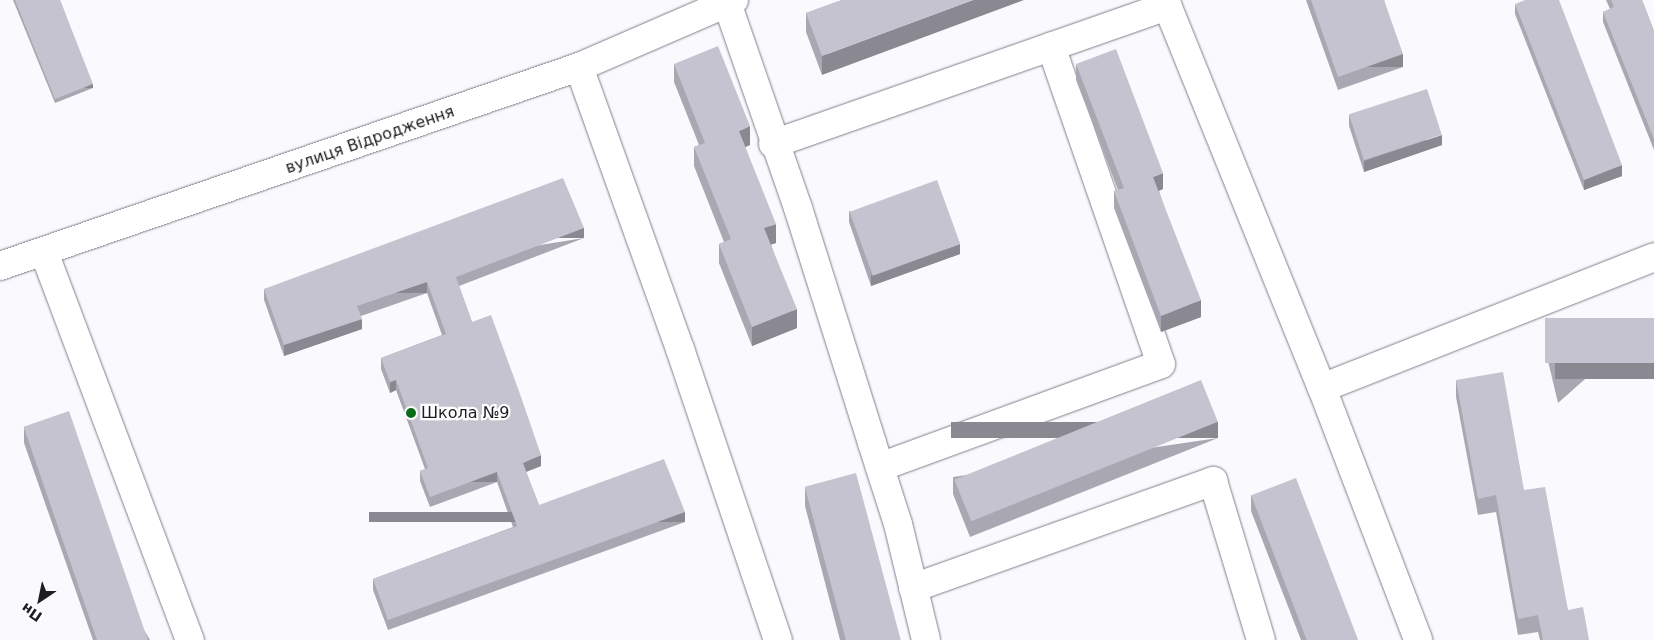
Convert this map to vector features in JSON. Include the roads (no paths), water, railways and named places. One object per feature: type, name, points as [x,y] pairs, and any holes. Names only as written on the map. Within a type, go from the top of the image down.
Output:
[{"type":"street","name":"вулиця Відродження","points":[[0,266],[579,68],[730,2]]},
{"type":"street","points":[[730,2],[773,144],[798,208],[880,467],[914,588],[926,640]]},
{"type":"street","points":[[773,144],[1051,46],[1166,3],[1322,388],[1418,640]]},
{"type":"street","points":[[880,467],[1161,364],[1051,46]]},
{"type":"street","points":[[579,68],[680,349],[778,640]]},
{"type":"street","points":[[44,252],[190,640]]},
{"type":"street","points":[[1322,388],[1654,257]]},
{"type":"street","points":[[914,588],[1213,481],[1261,640]]},
{"type":"place","name":"Школа №9","points":[[411,413]]}]
